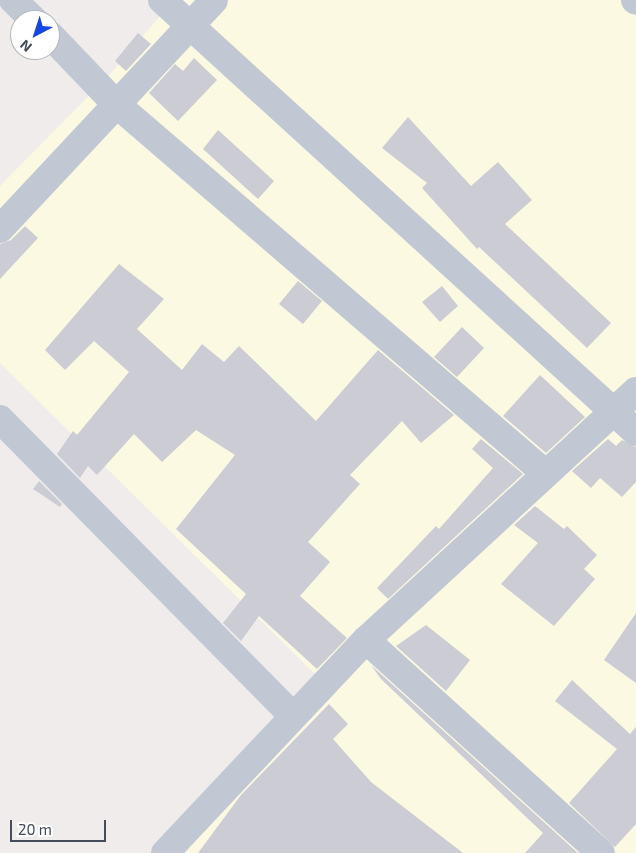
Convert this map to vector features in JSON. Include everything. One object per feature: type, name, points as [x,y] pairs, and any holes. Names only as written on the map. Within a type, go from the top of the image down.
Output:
[{"type":"street","points":[[13,0],[24,10]]},
{"type":"street","points":[[162,0],[193,25],[636,432]]},
{"type":"street","points":[[0,229],[115,103],[193,25],[214,0]]},
{"type":"street","points":[[60,46],[115,103],[545,474]]},
{"type":"street","points":[[165,853],[366,640],[636,391]]},
{"type":"street","points":[[0,418],[294,716]]},
{"type":"street","points":[[366,640],[601,853]]},
{"type":"shaded area","points":[[174,0],[636,0],[636,853],[177,853],[318,677],[0,363],[0,186],[112,72]]},
{"type":"building","points":[[138,33],[151,44],[126,71],[115,61]]},
{"type":"building","points":[[194,58],[217,80],[178,121],[149,93],[175,64],[183,71]]},
{"type":"building","points":[[408,117],[471,186],[498,162],[532,200],[505,224],[611,323],[587,348],[479,247],[477,249],[422,188],[427,183],[382,148]]},
{"type":"building","points":[[218,130],[274,181],[258,199],[203,149]]},
{"type":"building","points":[[25,226],[38,238],[0,279],[0,244],[11,240]]},
{"type":"building","points":[[119,264],[164,299],[137,329],[182,370],[202,344],[224,362],[239,346],[316,421],[378,350],[454,415],[421,443],[402,421],[350,475],[360,484],[308,542],[330,562],[300,596],[347,638],[317,669],[259,616],[241,641],[223,623],[246,594],[176,529],[235,455],[196,430],[162,462],[134,434],[97,475],[88,466],[80,478],[57,454],[73,431],[77,435],[129,372],[94,341],[65,370],[45,350]]},
{"type":"building","points":[[298,281],[322,301],[303,324],[279,304]]},
{"type":"building","points":[[442,286],[458,306],[440,322],[422,302]]},
{"type":"building","points":[[462,327],[484,348],[457,377],[434,357]]},
{"type":"building","points":[[540,375],[585,417],[546,453],[503,416]]},
{"type":"building","points":[[481,439],[523,474],[388,599],[377,588],[436,526],[439,529],[493,468],[472,449]]},
{"type":"building","points":[[608,439],[616,446],[622,440],[636,447],[636,482],[622,497],[600,478],[591,488],[572,471]]},
{"type":"building","points":[[39,481],[62,504],[60,507],[33,489]]},
{"type":"building","points":[[535,506],[564,529],[567,526],[597,555],[584,569],[595,579],[554,626],[501,584],[538,543],[514,525]]},
{"type":"building","points":[[636,613],[636,683],[604,660]]},
{"type":"building","points":[[426,625],[470,660],[446,691],[396,646]]},
{"type":"building","points":[[371,665],[578,853],[525,853],[543,833],[381,679]]},
{"type":"building","points":[[572,680],[630,734],[636,727],[636,824],[615,847],[569,803],[617,749],[555,701]]},
{"type":"building","points":[[329,704],[348,724],[333,739],[371,782],[463,853],[198,853],[241,795]]}]
